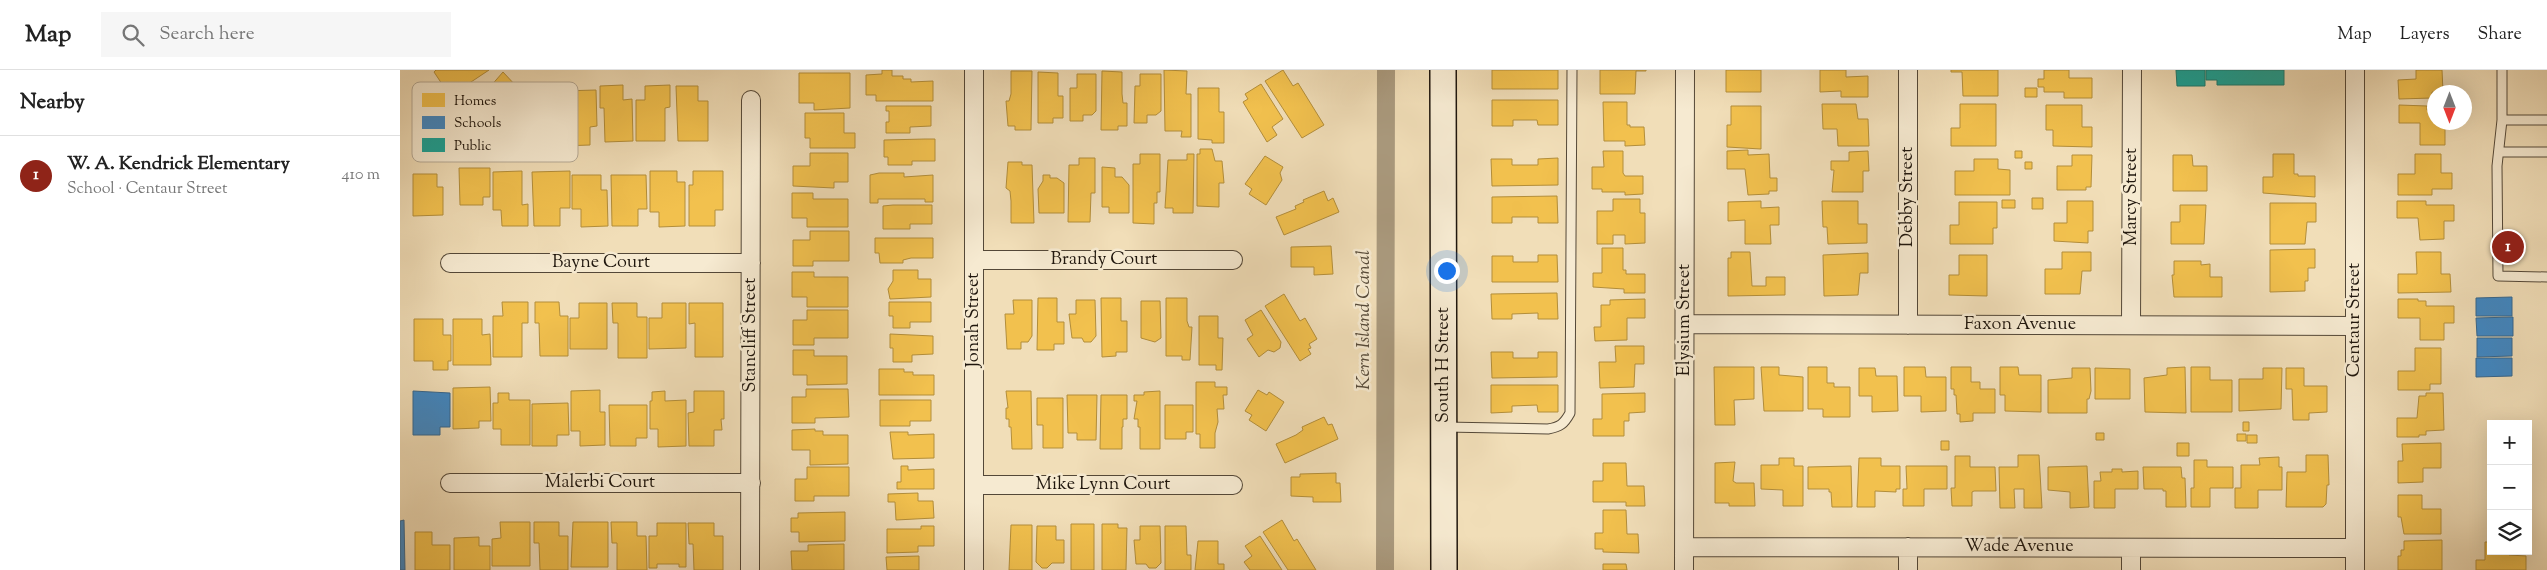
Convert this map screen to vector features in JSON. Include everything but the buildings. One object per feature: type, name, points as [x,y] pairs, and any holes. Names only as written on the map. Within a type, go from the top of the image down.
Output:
[{"type":"street","name":"Jonah Street","points":[[974,70],[974,570]]},
{"type":"street","name":"South H Street","points":[[1443,70],[1444,570]]},
{"type":"street","name":"Elysium Street","points":[[1684,570],[1685,70]]},
{"type":"street","name":"Debby Street","points":[[1908,70],[1908,325]]},
{"type":"street","name":"Marcy Street","points":[[2131,325],[2132,70]]},
{"type":"street","name":"Centaur Street","points":[[2354,570],[2355,70]]},
{"type":"street","name":"Stancliff Street","points":[[750,570],[751,100]]},
{"type":"street","name":"Brandy Court","points":[[974,260],[1233,260]]},
{"type":"street","name":"Bayne Court","points":[[450,263],[751,263]]},
{"type":"street","name":"Faxon Avenue","points":[[1684,324],[2355,326]]},
{"type":"street","name":"Malerbi Court","points":[[450,483],[750,483]]},
{"type":"street","name":"Mike Lynn Court","points":[[974,485],[1233,485]]},
{"type":"street","name":"Wade Avenue","points":[[1684,547],[2355,548]]},
{"type":"street","points":[[1908,547],[1908,570]]},
{"type":"street","points":[[2131,548],[2131,570]]},
{"type":"lane","points":[[1444,427],[1548,429],[1559,427],[1566,421],[1570,413],[1572,70]]},
{"type":"lane","points":[[2502,70],[2502,120],[2497,166],[2498,276],[2547,277]]},
{"type":"lane","points":[[2502,120],[2547,120]]},
{"type":"lane","points":[[2499,152],[2547,152]]},
{"type":"waterway","name":"Kern Island Canal","points":[[1385,570],[1386,70]]},
{"type":"place","name":"W. A. Kendrick Elementary","points":[[2508,247]]}]
